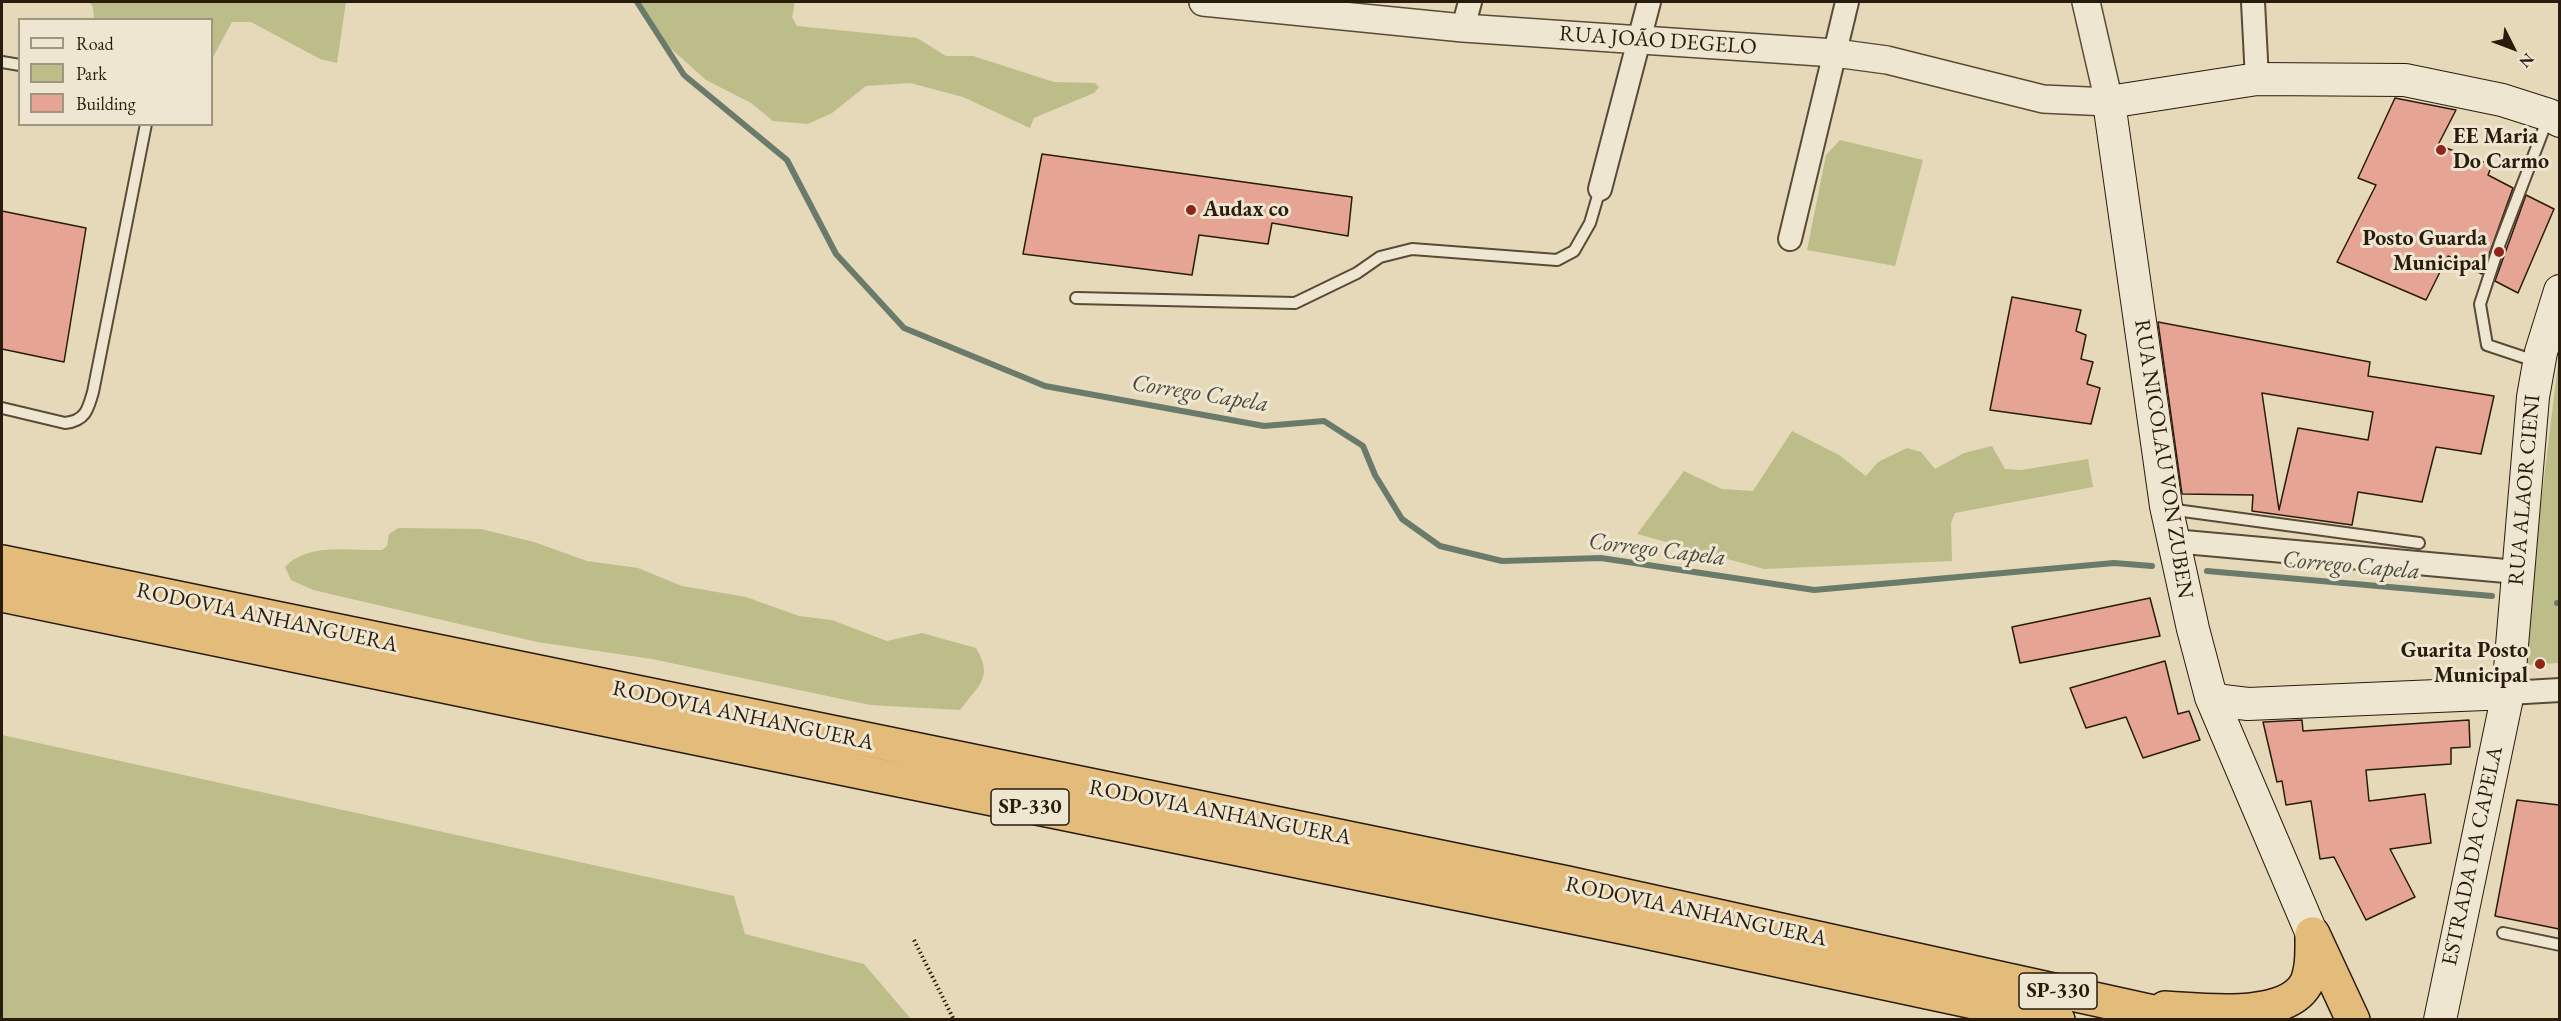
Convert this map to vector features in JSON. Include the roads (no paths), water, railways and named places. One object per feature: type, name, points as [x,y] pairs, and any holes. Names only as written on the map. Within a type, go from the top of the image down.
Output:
[{"type":"highway","name":"RODOVIA ANHANGUERA","points":[[2,562],[1567,883],[2190,1020]]},
{"type":"highway","name":"RODOVIA ANHANGUERA","points":[[2,595],[892,779],[1632,928],[2058,1020]]},
{"type":"highway","points":[[2119,1005],[2254,1011],[2286,1004],[2294,999],[2306,984],[2312,960],[2312,934]]},
{"type":"highway","points":[[2312,934],[2353,1020]]},
{"type":"main road","points":[[2109,102],[2257,79],[2405,80],[2502,100],[2554,118]]},
{"type":"main road","name":"RUA NICOLAU VON ZUBEN","points":[[2109,102],[2166,506],[2211,697],[2312,934]]},
{"type":"main road","name":"RUA ALAOR CIENI","points":[[2508,693],[2533,397],[2539,363],[2559,291]]},
{"type":"main road","points":[[2211,697],[2248,704],[2508,693]]},
{"type":"main road","name":"ESTRADA DA CAPELA","points":[[2440,1020],[2508,693]]},
{"type":"main road","points":[[2237,761],[2236,727],[2238,719],[2248,704]]},
{"type":"street","name":"RUA JOÃO DEGELO","points":[[1203,2],[1319,7],[1463,28],[1835,53],[1887,60],[2043,99],[2109,102]]},
{"type":"street","points":[[1463,28],[1470,2]]},
{"type":"street","points":[[1600,189],[1649,2]]},
{"type":"street","points":[[1790,239],[1847,2]]},
{"type":"street","name":"RUA NICOLAU VON ZUBEN","points":[[2086,2],[2109,102]]},
{"type":"street","points":[[2253,2],[2257,79]]},
{"type":"street","points":[[2173,541],[2517,572]]},
{"type":"street","points":[[2508,693],[2559,690]]},
{"type":"lane","points":[[2,62],[18,65]]},
{"type":"lane","points":[[2539,363],[2487,345],[2480,304],[2500,243],[2554,118]]},
{"type":"lane","points":[[2,408],[65,423],[75,422],[87,412],[147,126]]},
{"type":"lane","points":[[1076,298],[1295,303],[1357,273],[1380,257],[1412,249],[1557,260],[1574,251],[1590,224],[1600,189]]},
{"type":"lane","points":[[2166,506],[2183,511],[2420,543]]},
{"type":"lane","points":[[2503,933],[2559,945]]},
{"type":"waterway","name":"Corrego Capela","points":[[637,2],[684,75],[787,160],[836,254],[904,328],[1045,386],[1264,426],[1324,421],[1363,446],[1375,475],[1402,519],[1440,546],[1502,561],[1601,558],[1814,590],[2114,563],[2152,566]]},
{"type":"waterway","name":"Corrego Capela","points":[[2207,571],[2492,596]]},
{"type":"place","name":"EE Maria Do Carmo","points":[[2441,150]]},
{"type":"place","name":"Audax co","points":[[1191,210]]},
{"type":"place","name":"Posto Guarda Municipal","points":[[2499,252]]},
{"type":"place","name":"Guarita Posto Municipal","points":[[2540,664]]}]
